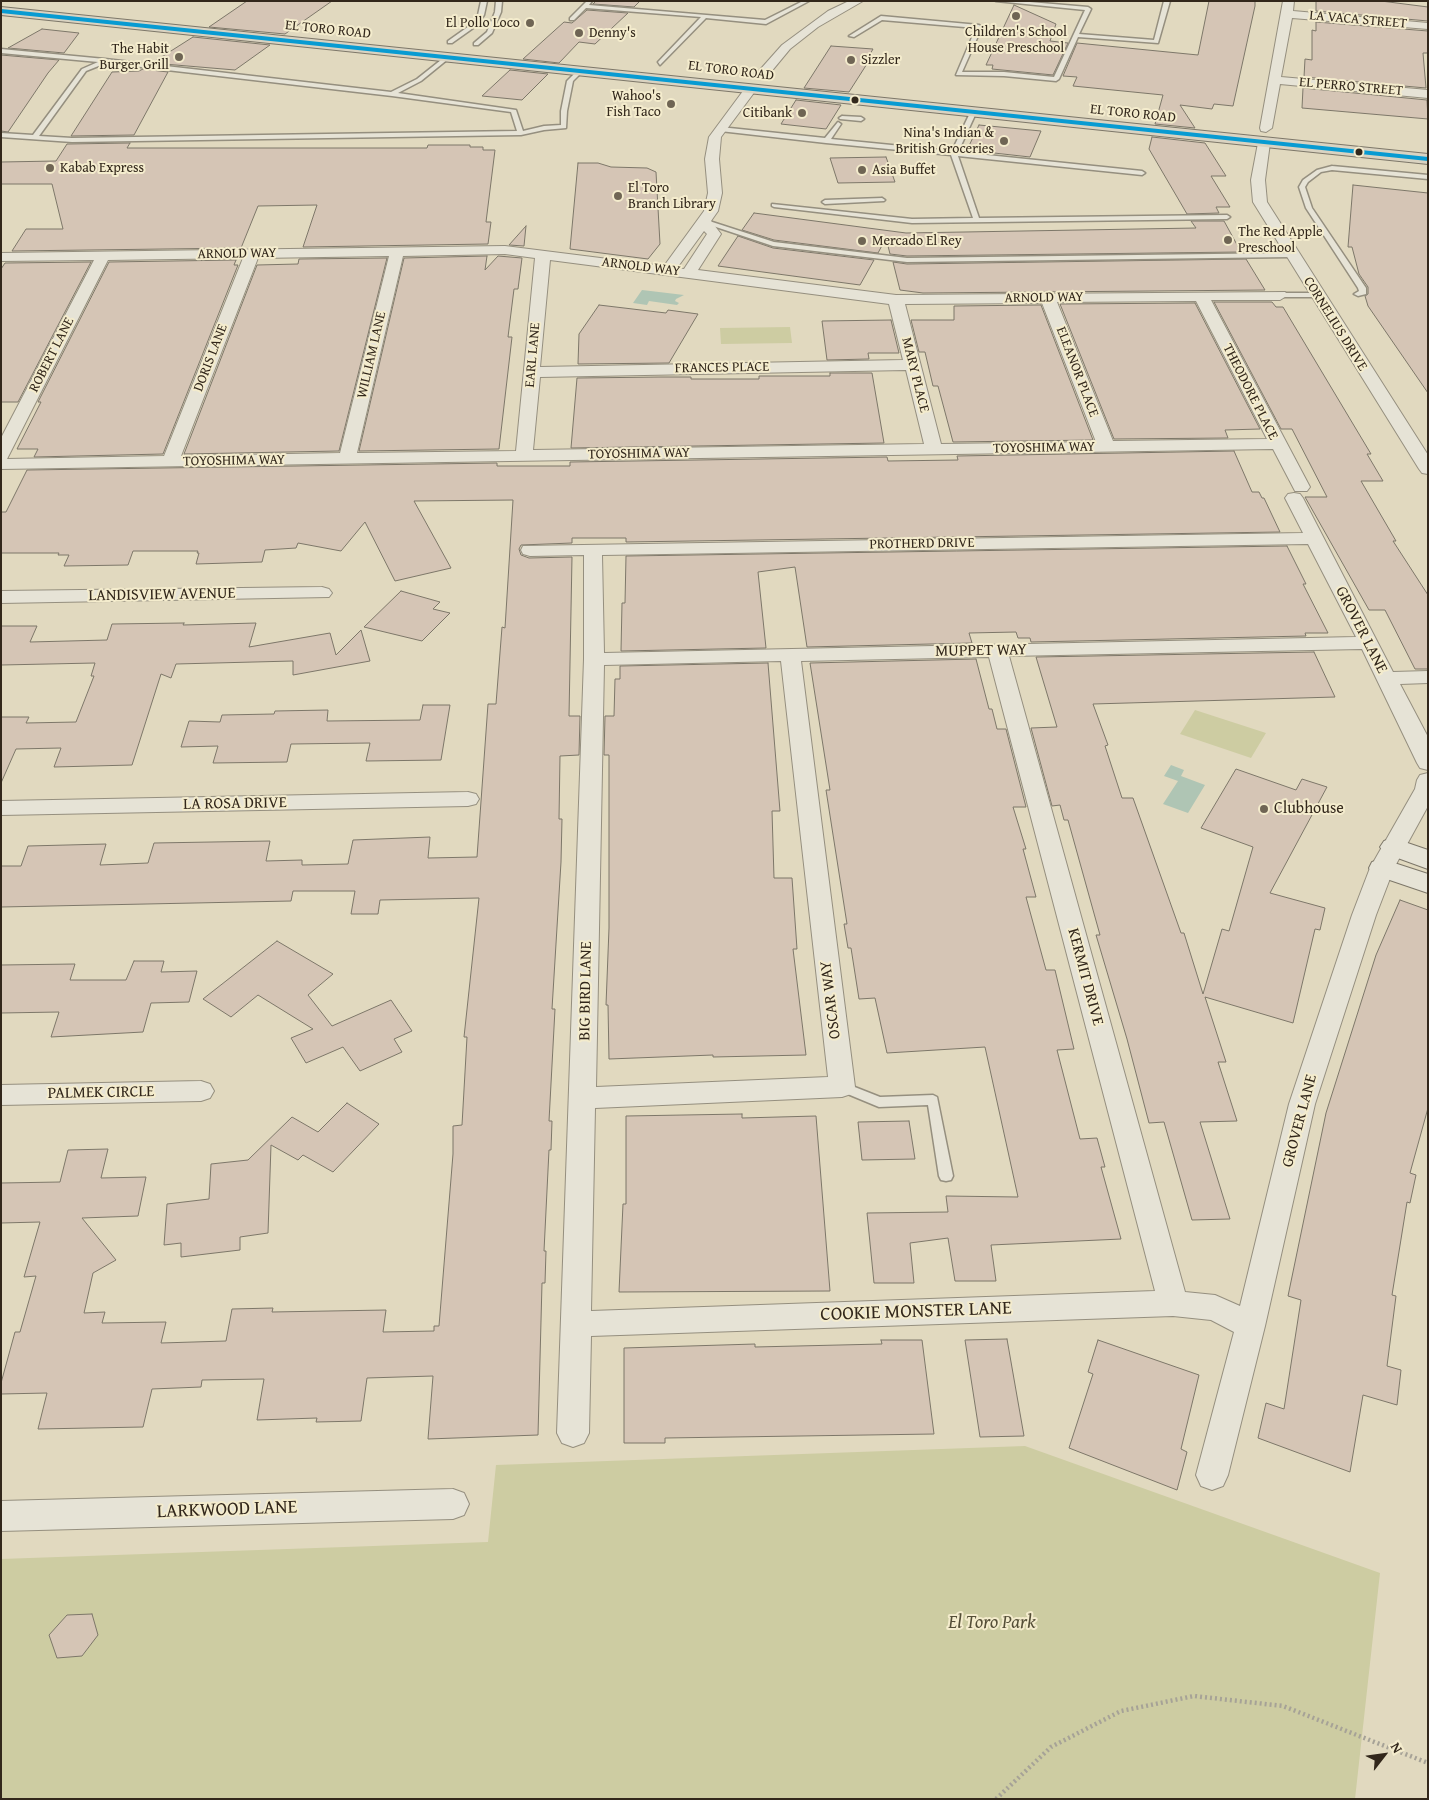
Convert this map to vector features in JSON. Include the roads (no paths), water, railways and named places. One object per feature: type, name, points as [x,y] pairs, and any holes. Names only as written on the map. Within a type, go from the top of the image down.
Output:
[{"type":"main road","points":[[33,1],[71,5]]},
{"type":"main road","name":"EL TORO ROAD","points":[[1,11],[973,113],[1265,136],[1323,133]]},
{"type":"main road","points":[[157,27],[176,15]]},
{"type":"main road","points":[[445,41],[495,46]]},
{"type":"main road","name":"EL TORO ROAD","points":[[655,62],[677,65]]},
{"type":"main road","name":"EL TORO ROAD","points":[[745,72],[781,76]]},
{"type":"main road","points":[[750,90],[762,75]]},
{"type":"main road","name":"EL TORO ROAD","points":[[980,98],[1428,159]]},
{"type":"street","points":[[762,75],[786,48],[814,25],[832,13],[858,1]]},
{"type":"street","name":"CORNELIUS DRIVE","points":[[1289,1],[1258,180],[1260,202],[1316,295],[1428,469]]},
{"type":"street","name":"LA VACA STREET","points":[[1287,14],[1428,26]]},
{"type":"street","name":"EL PERRO STREET","points":[[1275,80],[1428,94]]},
{"type":"street","points":[[668,270],[703,222],[714,202],[715,181],[712,158],[715,137],[750,90]]},
{"type":"street","points":[[689,273],[714,234],[703,222]]},
{"type":"street","name":"ARNOLD WAY","points":[[1,257],[505,250],[896,300],[1280,295]]},
{"type":"street","name":"WILLIAM LANE","points":[[348,459],[396,252]]},
{"type":"street","name":"DORIS LANE","points":[[170,462],[252,254]]},
{"type":"street","name":"EARL LANE","points":[[524,456],[543,254]]},
{"type":"street","name":"ROBERT LANE","points":[[1,455],[103,256]]},
{"type":"street","name":"THEODORE PLACE","points":[[1201,296],[1277,444],[1297,492]]},
{"type":"street","name":"ELEANOR PLACE","points":[[1048,298],[1106,446]]},
{"type":"street","name":"MARY PLACE","points":[[896,300],[934,449]]},
{"type":"street","name":"FRANCES PLACE","points":[[531,372],[913,365]]},
{"type":"street","name":"TOYOSHIMA WAY","points":[[1,464],[1277,444]]},
{"type":"street","name":"GROVER LANE","points":[[1297,492],[1314,538],[1424,751],[1428,763]]},
{"type":"street","name":"PROTHERD DRIVE","points":[[530,550],[1314,538]]},
{"type":"street","name":"BIG BIRD LANE","points":[[573,1433],[594,659],[593,549]]},
{"type":"street","name":"LANDISVIEW AVENUE","points":[[1,597],[322,593]]},
{"type":"street","name":"MUPPET WAY","points":[[594,659],[1368,644]]},
{"type":"street","name":"KERMIT DRIVE","points":[[998,650],[1173,1304]]},
{"type":"street","name":"OSCAR WAY","points":[[790,656],[842,1087]]},
{"type":"street","points":[[1385,678],[1428,677]]},
{"type":"street","name":"GROVER LANE","points":[[1212,1475],[1250,1326],[1302,1104],[1364,915],[1388,858],[1426,789],[1428,780]]},
{"type":"street","name":"LA ROSA DRIVE","points":[[1,808],[468,799]]},
{"type":"street","points":[[1388,858],[1428,860]]},
{"type":"street","points":[[1388,858],[1428,884]]},
{"type":"street","points":[[583,1098],[842,1087]]},
{"type":"street","name":"PALMEK CIRCLE","points":[[1,1095],[201,1091]]},
{"type":"street","name":"COOKIE MONSTER LANE","points":[[577,1324],[1173,1304],[1215,1308],[1250,1326]]},
{"type":"street","name":"LARKWOOD LANE","points":[[1,1516],[453,1504]]},
{"type":"lane","points":[[445,41],[474,25],[482,15],[484,1]]},
{"type":"lane","points":[[476,44],[489,33],[498,12],[499,1]]},
{"type":"lane","points":[[572,19],[590,1]]},
{"type":"lane","points":[[585,6],[766,22],[807,1]]},
{"type":"lane","points":[[852,36],[881,18],[979,27],[958,74],[1004,74],[1056,79],[1088,9],[998,1]]},
{"type":"lane","points":[[1076,35],[1156,42],[1166,1]]},
{"type":"lane","points":[[655,62],[705,16]]},
{"type":"lane","points":[[1,51],[392,94],[514,111],[521,133]]},
{"type":"lane","points":[[392,94],[418,80],[446,58]]},
{"type":"lane","points":[[35,137],[84,70],[105,61]]},
{"type":"lane","points":[[1,135],[72,140],[521,133],[544,128],[564,127],[564,111],[570,81],[580,71]]},
{"type":"lane","points":[[973,113],[954,154],[977,221]]},
{"type":"lane","points":[[842,118],[861,119]]},
{"type":"lane","points":[[826,141],[838,124]]},
{"type":"lane","points":[[720,129],[1142,173]]},
{"type":"lane","points":[[1358,294],[1363,292],[1362,288],[1309,208],[1302,187],[1305,181],[1319,171],[1332,168],[1428,177]]},
{"type":"lane","points":[[825,202],[882,200]]},
{"type":"lane","points":[[774,205],[912,221],[1227,217]]},
{"type":"lane","points":[[703,222],[773,244],[907,260],[1291,255]]},
{"type":"lane","points":[[1280,295],[1316,295]]},
{"type":"lane","points":[[842,1087],[879,1102],[933,1100],[946,1176]]},
{"type":"place","name":"Children's School House Preschool","points":[[1016,16]]},
{"type":"place","name":"El Pollo Loco","points":[[530,23]]},
{"type":"place","name":"Denny's","points":[[579,33]]},
{"type":"place","name":"The Habit Burger Grill","points":[[179,57]]},
{"type":"place","name":"Sizzler","points":[[851,60]]},
{"type":"place","name":"Wahoo's Fish Taco","points":[[671,104]]},
{"type":"place","name":"Citibank","points":[[802,113]]},
{"type":"place","name":"Nina's Indian & British Groceries","points":[[1004,141]]},
{"type":"place","name":"Kabab Express","points":[[50,168]]},
{"type":"place","name":"Asia Buffet","points":[[862,170]]},
{"type":"place","name":"El Toro Branch Library","points":[[618,196]]},
{"type":"place","name":"The Red Apple Preschool","points":[[1228,240]]},
{"type":"place","name":"Mercado El Rey","points":[[862,241]]},
{"type":"place","name":"Clubhouse","points":[[1264,809]]},
{"type":"park label","name":"El Toro Park","points":[[992,1623]]}]
